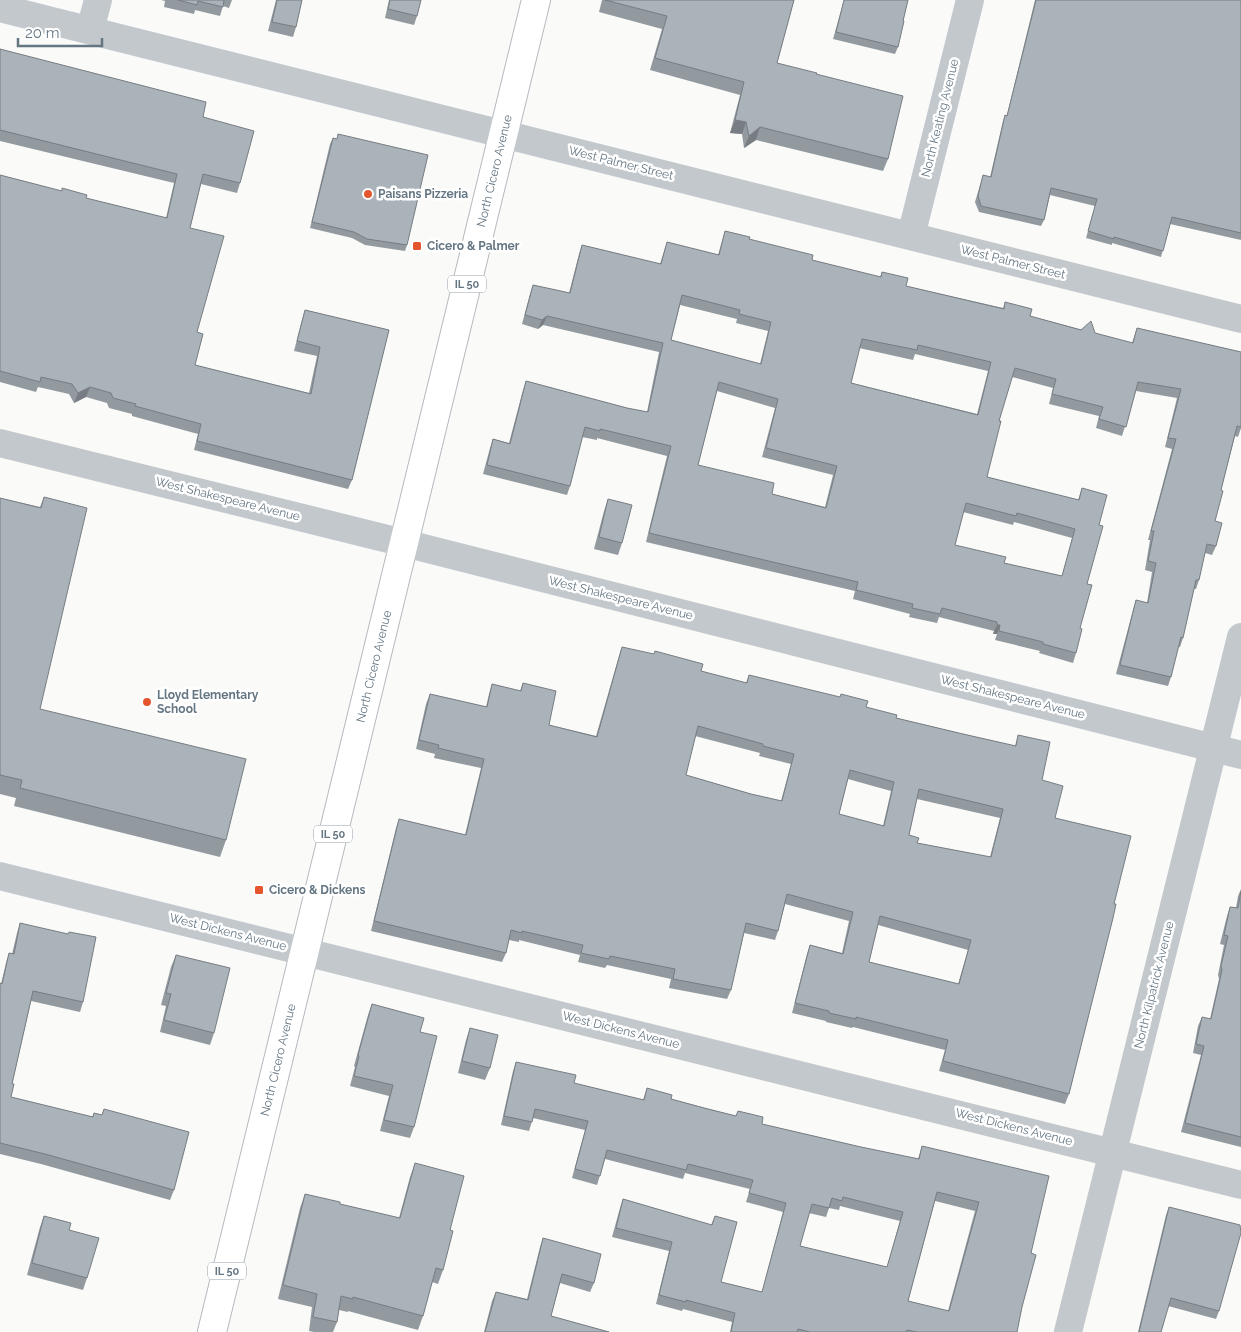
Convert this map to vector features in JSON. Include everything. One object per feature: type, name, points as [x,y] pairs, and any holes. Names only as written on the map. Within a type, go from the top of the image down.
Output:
[{"type":"main road","name":"North Cicero Avenue","points":[[212,1332],[536,0]]},
{"type":"street","points":[[90,30],[98,0]]},
{"type":"street","name":"North Keating Avenue","points":[[911,236],[970,0]]},
{"type":"street","name":"West Palmer Street","points":[[0,8],[1241,319]]},
{"type":"street","name":"West Shakespeare Avenue","points":[[0,442],[1241,755]]},
{"type":"street","name":"North Kilpatrick Avenue","points":[[1068,1332],[1241,637]]},
{"type":"street","name":"West Dickens Avenue","points":[[0,876],[1241,1185]]},
{"type":"building","points":[[178,0],[224,0],[223,7],[198,1],[197,5]]},
{"type":"building","points":[[277,0],[302,0],[296,27],[272,22]]},
{"type":"building","points":[[390,0],[421,0],[417,16],[388,9]]},
{"type":"building","points":[[605,0],[794,0],[777,63],[903,96],[888,159],[760,127],[749,136],[746,122],[735,120],[744,82],[655,58],[667,16]]},
{"type":"building","points":[[844,0],[908,0],[898,47],[836,32]]},
{"type":"building","points":[[1036,0],[1241,0],[1241,233],[1172,217],[1163,251],[1088,231],[1097,199],[1051,188],[1044,220],[981,206],[978,196],[983,175],[991,177],[1005,115],[1007,116]]},
{"type":"building","points":[[0,49],[206,102],[203,117],[254,131],[240,183],[203,174],[190,228],[224,236],[197,332],[203,334],[195,365],[311,394],[320,347],[297,341],[305,310],[389,330],[352,480],[197,441],[201,424],[135,406],[136,404],[113,398],[111,393],[90,387],[78,393],[72,384],[41,377],[40,382],[0,371],[0,175],[62,191],[62,188],[87,195],[86,198],[167,218],[177,174],[0,130]]},
{"type":"building","name":"Paisans Pizzeria","points":[[338,134],[428,155],[407,245],[367,239],[354,232],[312,222],[333,138],[337,139]]},
{"type":"building","points":[[725,231],[813,255],[812,260],[881,277],[882,272],[908,278],[906,286],[1004,309],[1005,302],[1032,309],[1030,316],[1081,330],[1091,321],[1095,333],[1133,343],[1137,328],[1241,352],[1241,427],[1237,426],[1221,490],[1223,491],[1215,521],[1222,523],[1216,546],[1207,544],[1199,580],[1196,580],[1183,638],[1181,637],[1171,677],[1120,665],[1136,600],[1148,603],[1156,563],[1148,561],[1154,531],[1151,531],[1176,439],[1168,438],[1181,389],[1138,382],[1126,427],[1099,419],[1103,407],[1052,394],[1056,379],[1015,368],[999,421],[1001,421],[987,477],[1079,500],[1082,488],[1107,495],[1099,525],[1103,526],[1087,584],[1092,585],[1080,628],[1082,629],[1076,653],[1043,644],[1043,642],[999,631],[1000,625],[997,625],[997,622],[942,608],[940,614],[912,608],[913,604],[856,590],[858,582],[649,533],[671,446],[585,427],[570,486],[487,465],[493,439],[510,444],[526,381],[648,412],[663,343],[547,316],[542,320],[525,315],[533,285],[570,293],[582,245],[661,264],[667,242],[719,255]],"holes":[[[682,295],[740,310],[739,314],[771,322],[761,364],[671,340]],[[862,339],[917,350],[918,345],[991,362],[978,415],[851,383]],[[719,382],[778,399],[766,448],[837,466],[826,508],[772,494],[774,483],[698,465]],[[966,503],[1016,516],[1017,513],[1075,529],[1062,576],[1004,563],[1006,557],[955,545]]]},
{"type":"building","points":[[44,497],[87,508],[40,709],[246,759],[226,840],[20,788],[22,780],[0,775],[0,498],[41,508]]},
{"type":"building","points":[[608,499],[632,505],[622,543],[599,537]]},
{"type":"building","points":[[622,647],[654,654],[655,651],[703,664],[701,671],[747,683],[749,675],[840,697],[841,694],[868,701],[866,707],[897,715],[896,718],[1016,746],[1018,735],[1050,742],[1042,780],[1063,786],[1055,818],[1131,836],[1114,904],[1116,904],[1113,918],[1069,1094],[943,1061],[948,1040],[856,1017],[856,1019],[829,1013],[829,1011],[795,1003],[810,945],[843,954],[853,912],[787,894],[778,931],[746,923],[731,990],[673,979],[675,969],[610,956],[609,959],[581,953],[583,945],[522,931],[522,933],[511,930],[506,953],[374,921],[399,819],[466,835],[484,759],[438,748],[439,745],[419,740],[430,694],[487,707],[492,684],[521,691],[523,683],[556,691],[549,725],[597,737]],"holes":[[[698,726],[794,754],[782,801],[686,775]],[[850,770],[894,782],[884,826],[839,814]],[[919,789],[1003,809],[991,857],[917,843],[919,838],[909,835]],[[880,916],[971,940],[959,984],[869,962]]]},
{"type":"building","points":[[1241,891],[1241,1137],[1185,1123],[1204,1046],[1196,1044],[1202,1017],[1211,1019],[1228,936],[1224,935],[1230,907],[1238,908]]},
{"type":"building","points":[[20,923],[68,934],[69,932],[96,937],[83,1002],[33,991],[12,1084],[14,1084],[11,1097],[93,1117],[94,1113],[102,1115],[104,1109],[189,1132],[174,1190],[0,1143],[0,983],[2,984],[9,953],[14,954]]},
{"type":"building","points":[[176,955],[230,968],[214,1033],[164,1020],[171,994],[166,993]]},
{"type":"building","points":[[372,1004],[424,1018],[420,1032],[437,1036],[414,1127],[384,1120],[393,1085],[354,1076]]},
{"type":"building","points":[[470,1028],[498,1035],[490,1068],[462,1061]]},
{"type":"building","points":[[516,1062],[576,1075],[574,1083],[644,1100],[647,1088],[672,1095],[671,1099],[736,1116],[738,1111],[763,1117],[762,1124],[861,1147],[919,1159],[922,1146],[1049,1176],[1031,1253],[1036,1255],[1017,1332],[917,1332],[907,1330],[906,1332],[810,1332],[798,1329],[797,1332],[731,1332],[735,1313],[659,1295],[672,1242],[616,1228],[623,1199],[712,1225],[715,1216],[737,1222],[721,1282],[762,1292],[786,1203],[749,1193],[753,1180],[688,1164],[686,1170],[607,1150],[600,1176],[575,1169],[588,1121],[535,1109],[532,1122],[504,1116]],"holes":[[[937,1192],[979,1202],[949,1311],[908,1301]],[[843,1197],[903,1212],[887,1267],[800,1246],[812,1204],[829,1208],[832,1198],[842,1201]]]},
{"type":"building","points":[[415,1163],[464,1176],[450,1230],[453,1231],[443,1270],[436,1268],[423,1316],[353,1297],[353,1299],[341,1296],[337,1322],[313,1317],[317,1294],[283,1285],[305,1194],[400,1218]]},
{"type":"building","points":[[1169,1207],[1240,1225],[1241,1233],[1219,1311],[1171,1298],[1161,1332],[1139,1332]]},
{"type":"building","points":[[44,1216],[71,1223],[69,1230],[99,1238],[87,1278],[32,1263]]},
{"type":"building","points":[[543,1238],[601,1254],[594,1283],[562,1274],[551,1316],[609,1332],[485,1332],[496,1292],[528,1300]]},
{"type":"place","name":"Paisans Pizzeria","points":[[368,194]]},
{"type":"place","name":"Cicero & Palmer","points":[[417,246]]},
{"type":"place","name":"Lloyd Elementary School","points":[[147,702]]},
{"type":"place","name":"Cicero & Dickens","points":[[259,890]]}]
